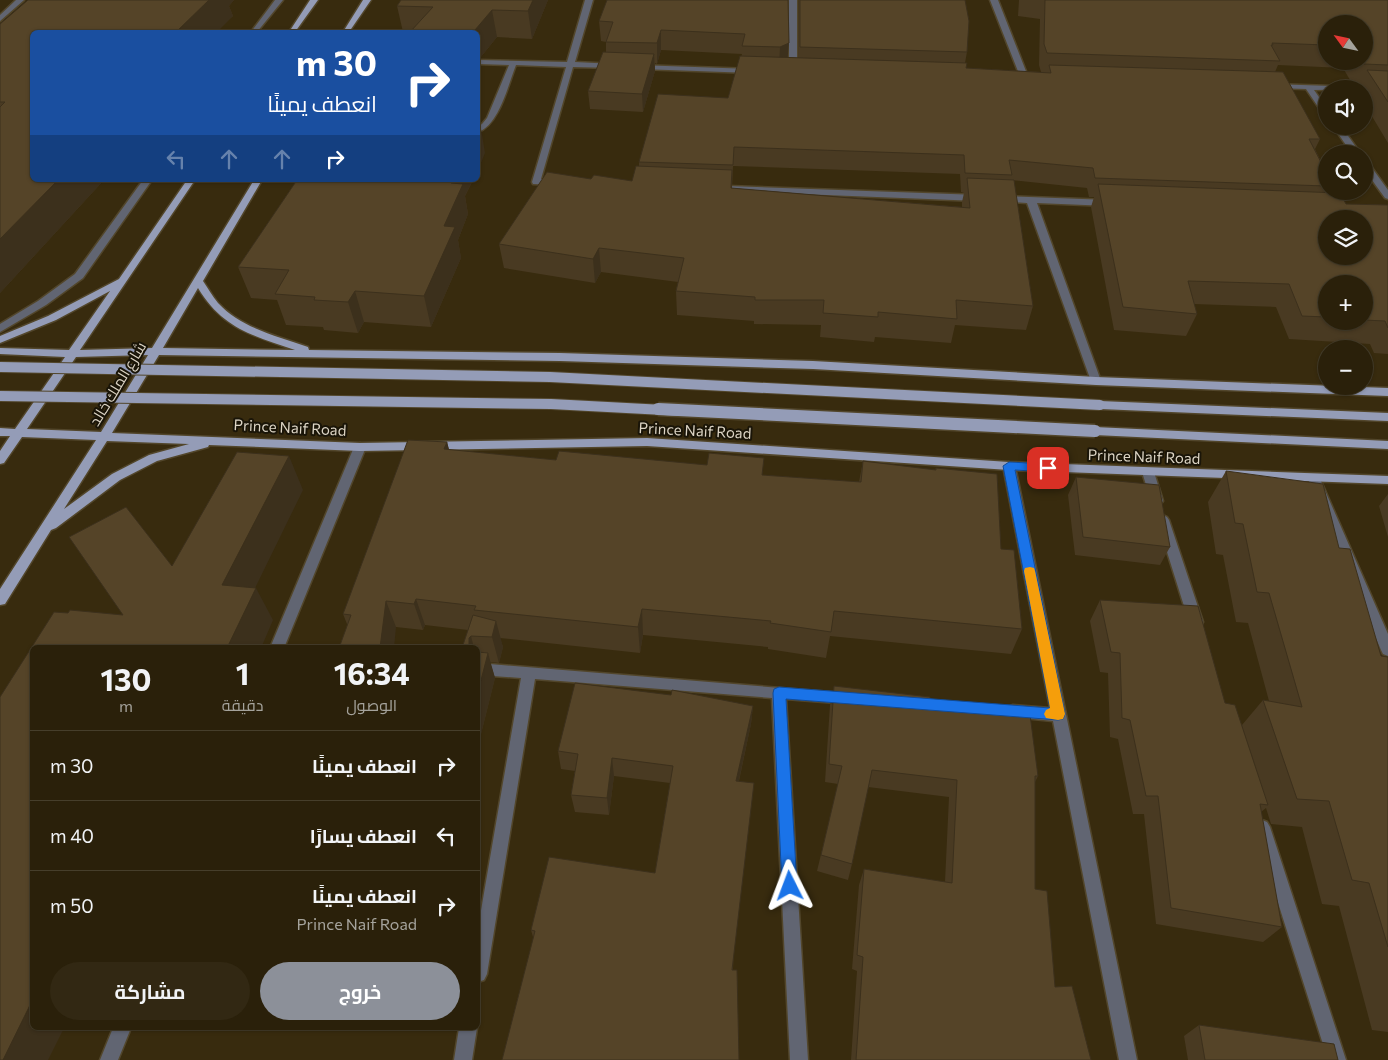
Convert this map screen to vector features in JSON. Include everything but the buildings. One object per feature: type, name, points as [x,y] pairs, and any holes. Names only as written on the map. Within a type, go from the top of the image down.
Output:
[{"type":"main road","points":[[293,30],[314,0]]},
{"type":"main road","points":[[347,30],[367,0]]},
{"type":"main road","points":[[0,460],[190,182]]},
{"type":"main road","name":"شارع الملك خالد","points":[[0,600],[105,435],[257,182]]},
{"type":"main road","points":[[0,340],[52,318],[124,280]]},
{"type":"main road","points":[[198,281],[214,305],[228,318],[249,330],[316,353]]},
{"type":"main road","points":[[0,351],[73,354],[156,351],[560,356],[813,365],[1096,381],[1388,392]]},
{"type":"main road","points":[[0,367],[550,377],[1100,405],[1388,417]]},
{"type":"main road","name":"Prince Naif Road","points":[[0,396],[551,404],[1388,445]]},
{"type":"main road","name":"Prince Naif Road","points":[[0,432],[360,447],[648,442],[1009,466],[1388,480]]},
{"type":"main road","points":[[44,531],[116,477],[153,458],[186,448],[225,440]]},
{"type":"street","points":[[0,19],[20,0]]},
{"type":"street","points":[[256,30],[279,0]]},
{"type":"street","points":[[566,183],[536,182],[589,0]]},
{"type":"street","points":[[793,0],[793,66],[778,71],[798,72]]},
{"type":"street","points":[[994,0],[1025,79]]},
{"type":"street","points":[[480,62],[620,67]]},
{"type":"street","points":[[480,128],[485,126],[491,118],[513,64]]},
{"type":"street","points":[[630,67],[758,71]]},
{"type":"street","points":[[1015,78],[1035,79]]},
{"type":"street","points":[[1269,86],[1318,87]]},
{"type":"street","points":[[1308,87],[1318,101]]},
{"type":"street","points":[[1373,175],[1388,196]]},
{"type":"street","points":[[0,329],[42,303],[79,276],[147,182]]},
{"type":"street","points":[[714,188],[1120,204]]},
{"type":"street","points":[[1031,200],[1096,381]]},
{"type":"street","points":[[279,645],[360,447]]},
{"type":"street","points":[[1009,466],[1128,1060]]},
{"type":"street","points":[[1148,472],[1200,633]]},
{"type":"street","points":[[1314,478],[1388,650]]},
{"type":"street","points":[[480,669],[866,700]]},
{"type":"street","points":[[480,962],[528,673]]},
{"type":"street","points":[[779,693],[799,1060]]},
{"type":"street","points":[[1000,710],[1058,714]]},
{"type":"street","points":[[1258,814],[1337,1060]]},
{"type":"street","points":[[109,1060],[121,1030]]},
{"type":"street","points":[[463,1060],[468,1030]]},
{"type":"slow traffic","points":[[1030,571],[1058,714],[1051,714]]},
{"type":"route","points":[[790,886],[779,693],[1058,714],[1009,466],[1048,468]]}]
